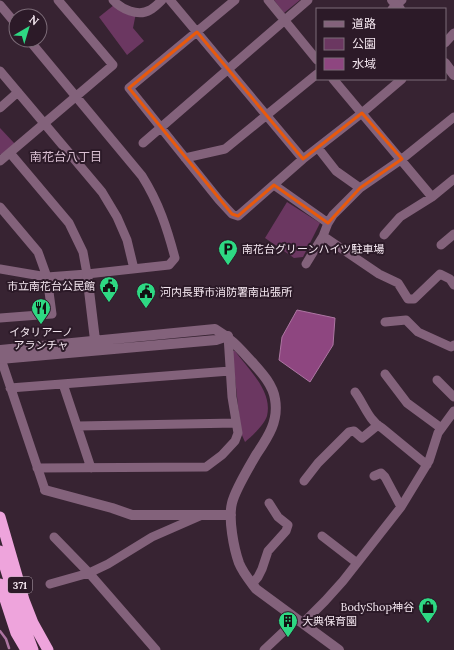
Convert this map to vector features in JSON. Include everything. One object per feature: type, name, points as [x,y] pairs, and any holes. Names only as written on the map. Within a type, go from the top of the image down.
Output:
[{"type":"highway","name":"371","points":[[0,517],[24,600],[33,624],[48,650]]},
{"type":"highway","name":"371","points":[[0,551],[24,627],[26,649]]},
{"type":"highway","name":"371","points":[[0,584],[16,633],[26,649]]},
{"type":"highway","name":"371","points":[[24,627],[41,650]]},
{"type":"street","points":[[0,161],[113,65],[58,0]]},
{"type":"street","points":[[113,0],[118,6],[126,10],[140,12],[149,11],[162,0]]},
{"type":"street","points":[[170,0],[303,159]]},
{"type":"street","points":[[235,0],[129,88],[160,129],[232,214],[238,216],[303,159],[362,113],[401,80]]},
{"type":"street","points":[[268,0],[316,59]]},
{"type":"street","points":[[143,143],[308,0]]},
{"type":"street","points":[[0,6],[8,15]]},
{"type":"street","points":[[446,41],[454,33]]},
{"type":"street","points":[[0,270],[47,277],[169,265],[175,258],[162,215],[152,192],[130,154],[76,96],[36,48]]},
{"type":"street","points":[[446,64],[454,74]]},
{"type":"street","points":[[0,71],[102,192],[117,217],[127,240],[134,269]]},
{"type":"street","points":[[185,158],[225,149],[266,114],[316,75]]},
{"type":"street","points":[[334,80],[402,159],[432,197]]},
{"type":"street","points":[[0,108],[18,92]]},
{"type":"street","points":[[306,264],[323,236],[333,215],[360,188],[402,159],[454,117]]},
{"type":"street","points":[[318,148],[336,171],[360,188]]},
{"type":"street","points":[[10,152],[69,223],[83,252],[96,346]]},
{"type":"street","points":[[384,235],[400,217],[432,197],[454,179]]},
{"type":"street","points":[[274,185],[328,223]]},
{"type":"street","points":[[0,206],[38,252],[47,277],[52,314],[0,318]]},
{"type":"street","points":[[441,245],[454,234]]},
{"type":"street","points":[[323,236],[379,274],[398,283],[408,299],[414,299],[440,274],[453,279]]},
{"type":"street","points":[[385,322],[406,320],[418,332],[451,347],[454,345]]},
{"type":"street","points":[[231,515],[132,515],[112,508],[45,490],[0,356],[96,346],[215,329],[228,336],[269,383],[275,398],[276,413],[274,425],[255,457],[232,503],[231,515],[235,548],[239,563],[246,576],[256,589],[339,650]]},
{"type":"street","points":[[38,468],[206,467],[222,455],[235,441],[238,433],[232,397],[228,336]]},
{"type":"street","points":[[10,388],[230,371]]},
{"type":"street","points":[[385,374],[407,403],[441,428]]},
{"type":"street","points":[[437,380],[454,397]]},
{"type":"street","points":[[63,384],[91,468]]},
{"type":"street","points":[[355,392],[364,404],[368,415],[427,465]]},
{"type":"street","points":[[264,650],[326,601],[357,563],[401,507],[427,465],[438,433],[454,411]]},
{"type":"street","points":[[78,426],[236,423]]},
{"type":"street","points":[[304,481],[318,463],[349,432],[354,431],[362,438],[378,425]]},
{"type":"street","points":[[374,476],[381,473],[385,477],[401,507]]},
{"type":"street","points":[[252,584],[260,573],[268,551],[286,531],[288,526],[278,517],[269,503]]},
{"type":"street","points":[[50,584],[89,573],[108,564],[152,537],[200,516]]},
{"type":"street","points":[[322,536],[357,563]]},
{"type":"street","points":[[54,537],[89,573],[156,650]]},
{"type":"highlighted area","points":[[197,32],[303,159],[362,113],[402,159],[360,188],[328,223],[274,185],[238,216],[232,214],[129,88]]},
{"type":"green space","points":[[274,0],[300,0],[284,13]]},
{"type":"green space","points":[[114,5],[136,13],[133,28],[144,41],[127,55],[99,17]]},
{"type":"green space","points":[[0,128],[15,144],[1,155],[0,154]]},
{"type":"green space","points":[[287,202],[320,223],[303,257],[294,258],[265,238]]},
{"type":"green space","points":[[232,351],[235,351],[258,381],[263,389],[268,407],[267,416],[263,423],[245,442],[241,433]]},
{"type":"water","points":[[297,310],[335,318],[333,345],[310,382],[279,360],[282,337]]},
{"type":"waterway","points":[[0,631],[6,639],[9,648]]},
{"type":"place","name":"南花台グリーンハイツ駐車場","points":[[228,266]]},
{"type":"place","name":"市立南花台公民館","points":[[109,303]]},
{"type":"place","name":"河内長野市消防署南出張所","points":[[146,309]]},
{"type":"place","name":"イタリアーノ アランチャ","points":[[41,325]]},
{"type":"place","name":"BodyShop神谷","points":[[428,624]]},
{"type":"place","name":"大典保育園","points":[[288,638]]},
{"type":"district","name":"南花台八丁目","points":[[66,156]]}]
